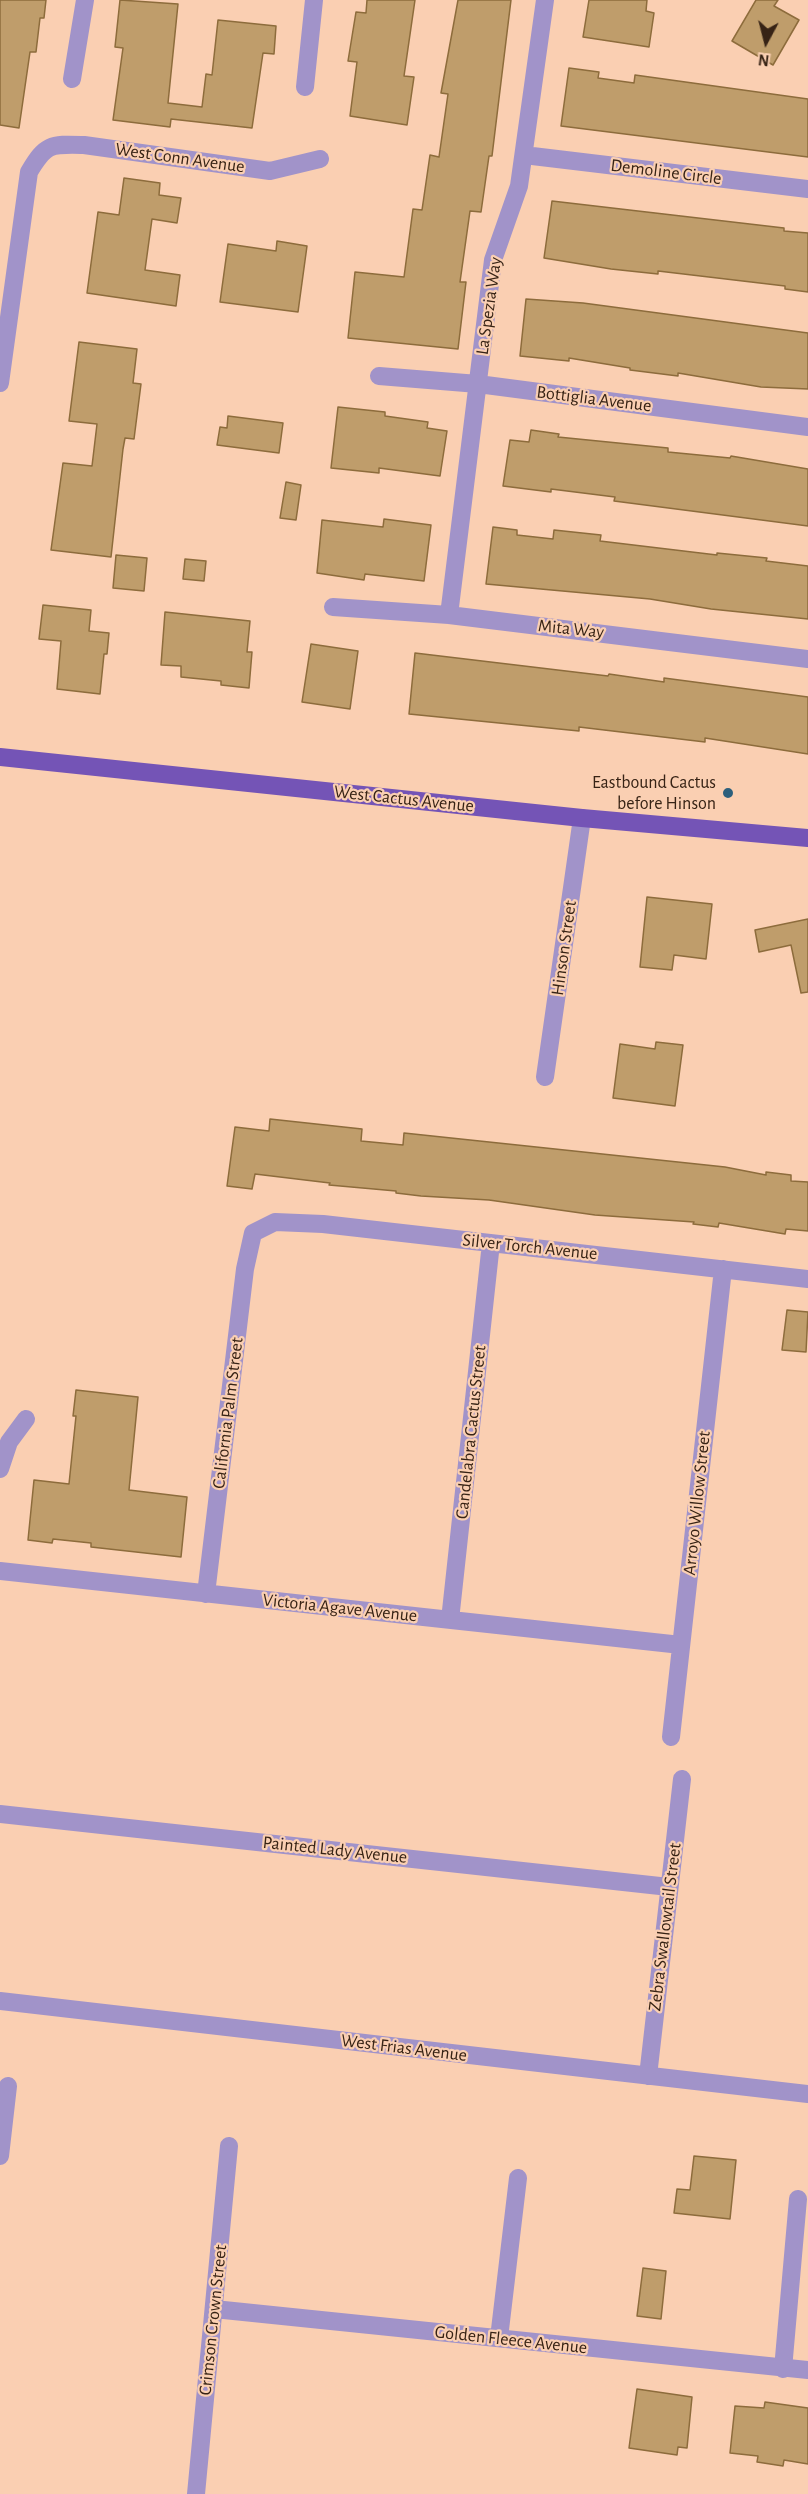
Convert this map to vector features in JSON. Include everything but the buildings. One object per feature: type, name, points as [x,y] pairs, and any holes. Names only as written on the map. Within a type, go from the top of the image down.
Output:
[{"type":"main road","name":"West Cactus Avenue","points":[[0,757],[582,818],[808,838]]},
{"type":"street","points":[[72,79],[85,0]]},
{"type":"street","points":[[305,87],[314,0]]},
{"type":"street","name":"La Spezia Way","points":[[449,615],[493,260],[519,186],[545,0]]},
{"type":"street","name":"West Conn Avenue","points":[[0,383],[29,172],[41,152],[59,144],[84,144],[270,171],[320,159]]},
{"type":"street","name":"Demoline Circle","points":[[524,155],[808,189]]},
{"type":"street","name":"Bottiglia Avenue","points":[[379,376],[478,384],[808,427]]},
{"type":"street","name":"Mita Way","points":[[333,607],[449,615],[808,658]]},
{"type":"street","name":"Hinson Street","points":[[545,1077],[582,818]]},
{"type":"street","name":"Silver Torch Avenue","points":[[254,1233],[275,1222],[323,1224],[808,1279]]},
{"type":"street","name":"California Palm Street","points":[[206,1593],[245,1269],[254,1233]]},
{"type":"street","name":"Candelabra Cactus Street","points":[[450,1620],[491,1243]]},
{"type":"street","name":"Arroyo Willow Street","points":[[671,1737],[723,1269]]},
{"type":"street","points":[[0,1469],[9,1442],[26,1419]]},
{"type":"street","name":"Victoria Agave Avenue","points":[[0,1571],[681,1645]]},
{"type":"street","name":"Zebra Swallowtail Street","points":[[648,2076],[682,1779]]},
{"type":"street","name":"Painted Lady Avenue","points":[[0,1814],[669,1887]]},
{"type":"street","name":"West Frias Avenue","points":[[0,2001],[808,2094]]},
{"type":"street","points":[[0,2156],[8,2086]]},
{"type":"street","name":"Crimson Crown Street","points":[[196,2494],[230,2146]]},
{"type":"street","points":[[499,2338],[518,2178]]},
{"type":"street","points":[[783,2369],[798,2199]]},
{"type":"street","name":"Golden Fleece Avenue","points":[[214,2310],[808,2370]]},
{"type":"place","name":"Eastbound Cactus before Hinson","points":[[728,793]]}]
